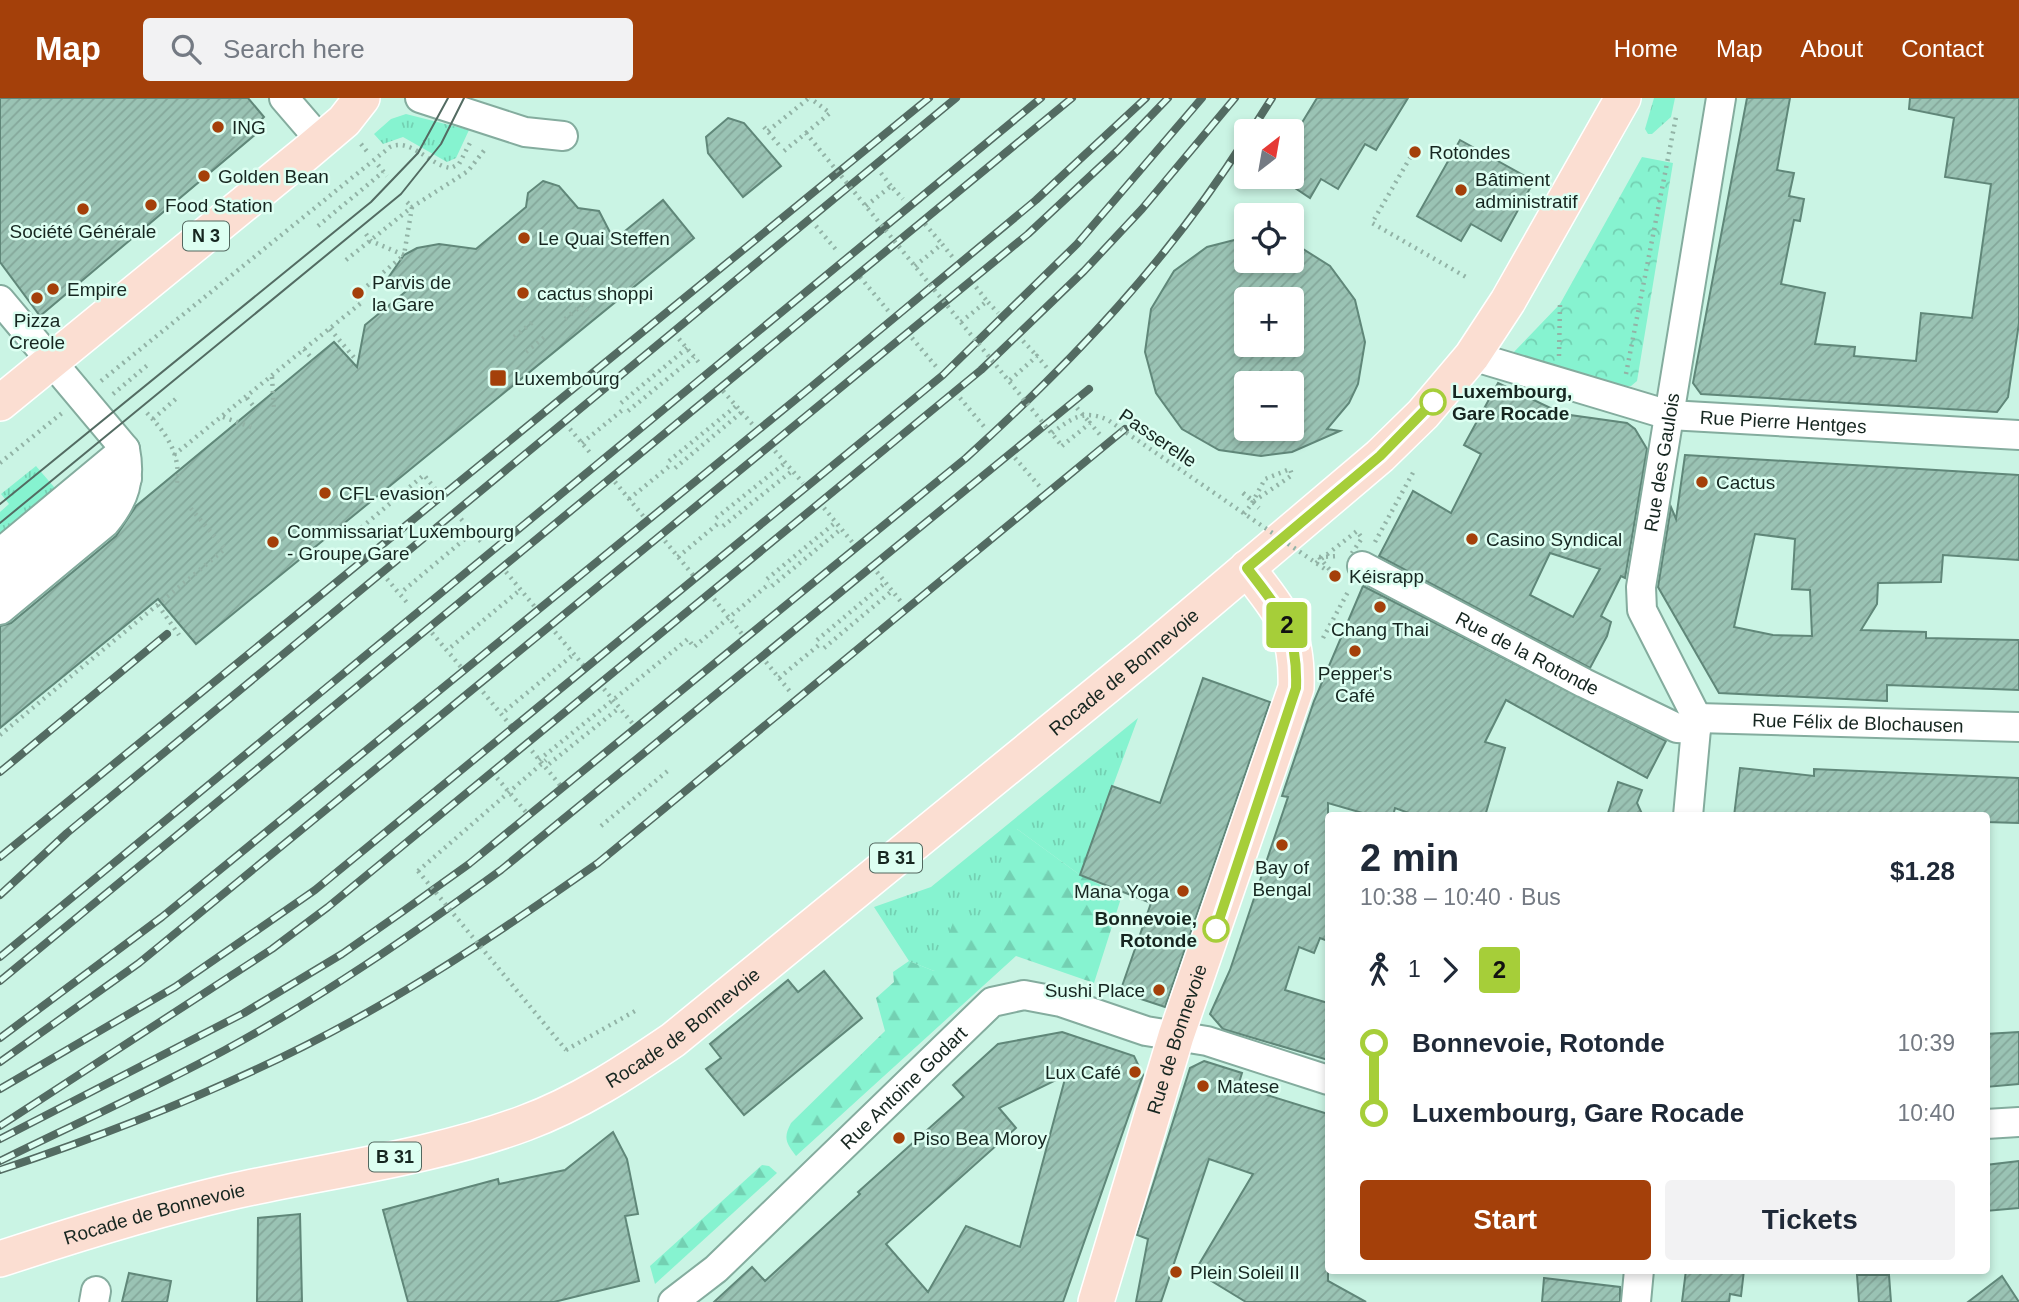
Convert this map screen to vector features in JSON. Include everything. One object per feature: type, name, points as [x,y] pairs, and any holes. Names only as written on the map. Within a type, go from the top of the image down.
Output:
[{"type":"main road","name":"N 3","points":[[0,403],[321,141],[344,121],[362,98]]},
{"type":"main road","points":[[1247,568],[1380,456],[1423,414],[1472,355],[1508,301],[1623,98]]},
{"type":"main road","name":"Rue de Bonnevoie","points":[[1096,1302],[1176,1036],[1296,688],[1297,655],[1289,628],[1247,568]]},
{"type":"main road","name":"Rocade de Bonnevoie","points":[[0,1259],[113,1222],[229,1192],[466,1142],[526,1123],[584,1096],[673,1040],[1151,650],[1247,568]]},
{"type":"street","points":[[284,98],[321,141]]},
{"type":"street","points":[[420,98],[525,132],[563,136]]},
{"type":"street","name":"Rue des Gaulois","points":[[1697,724],[1642,610],[1641,587],[1721,98]]},
{"type":"street","points":[[0,300],[52,362],[127,462],[117,509],[105,523],[0,610]]},
{"type":"street","name":"Rue Pierre Hentges","points":[[1472,355],[1669,415],[2019,435]]},
{"type":"street","points":[[0,553],[127,462]]},
{"type":"street","points":[[0,581],[127,462]]},
{"type":"street","name":"Rue de la Rotonde","points":[[1356,561],[1584,683],[1677,728],[1697,724]]},
{"type":"street","points":[[1688,812],[1697,724]]},
{"type":"street","name":"Rue Félix de Blochausen","points":[[1697,724],[2019,727]]},
{"type":"street","name":"Rue Antoine Godart","points":[[673,1302],[716,1269],[992,1002],[1024,995],[1061,1002],[1146,1031],[1207,1041],[1325,1079]]},
{"type":"street","points":[[1990,1124],[2019,1122]]},
{"type":"street","points":[[1636,1302],[1639,1274]]},
{"type":"path","points":[[779,145],[766,129],[810,98],[830,113],[784,151]]},
{"type":"path","points":[[1620,401],[1676,117]]},
{"type":"path","points":[[806,133],[1062,446],[1090,423]]},
{"type":"path","points":[[346,260],[412,207],[468,171],[491,137]]},
{"type":"path","points":[[103,379],[390,147],[403,145],[437,165]]},
{"type":"path","points":[[1415,151],[1372,223],[1466,277]]},
{"type":"path","points":[[318,226],[385,174],[378,165]]},
{"type":"path","points":[[881,173],[903,199]]},
{"type":"path","points":[[866,206],[891,186]]},
{"type":"path","points":[[406,201],[412,207]]},
{"type":"path","points":[[342,205],[348,212]]},
{"type":"path","points":[[174,455],[360,303],[355,296],[404,255],[412,207]]},
{"type":"path","points":[[925,224],[955,260]]},
{"type":"path","points":[[816,226],[838,253]]},
{"type":"path","points":[[366,234],[371,241],[404,255]]},
{"type":"path","points":[[915,266],[942,244]]},
{"type":"path","points":[[860,278],[890,313]]},
{"type":"path","points":[[975,288],[998,313]]},
{"type":"path","points":[[961,322],[987,301]]},
{"type":"path","points":[[1558,382],[1560,304]]},
{"type":"path","points":[[565,319],[582,305],[593,319]]},
{"type":"path","points":[[514,337],[534,321]]},
{"type":"path","points":[[330,329],[357,361]]},
{"type":"path","points":[[526,352],[547,335]]},
{"type":"path","points":[[912,338],[939,370]]},
{"type":"path","points":[[679,339],[701,365]]},
{"type":"path","points":[[1023,341],[1048,369]]},
{"type":"path","points":[[582,443],[687,348]]},
{"type":"path","points":[[304,349],[313,360]]},
{"type":"path","points":[[624,407],[694,356]]},
{"type":"path","points":[[1010,380],[1037,356]]},
{"type":"path","points":[[110,396],[150,363]]},
{"type":"path","points":[[272,376],[274,411]]},
{"type":"path","points":[[723,391],[754,426]]},
{"type":"path","points":[[153,419],[178,397]]},
{"type":"path","points":[[246,397],[255,408]]},
{"type":"path","points":[[960,398],[986,429]]},
{"type":"path","points":[[672,464],[736,406]]},
{"type":"path","points":[[1077,408],[1102,437]]},
{"type":"path","points":[[0,463],[63,412]]},
{"type":"path","points":[[629,499],[742,412]]},
{"type":"path","points":[[147,413],[171,441],[178,471],[177,483]]},
{"type":"path","name":"Passerelle","points":[[1052,433],[1079,414],[1094,414],[1108,420],[1335,576],[1315,554]]},
{"type":"path","points":[[222,417],[254,428]]},
{"type":"path","points":[[570,429],[592,455]]},
{"type":"path","points":[[775,451],[803,483]]},
{"type":"path","points":[[1015,458],[1041,488]]},
{"type":"path","points":[[678,557],[785,463]]},
{"type":"path","points":[[1244,514],[1265,480],[1292,468],[1289,478],[1253,502]]},
{"type":"path","points":[[720,522],[792,471]]},
{"type":"path","points":[[356,532],[424,475],[437,491]]},
{"type":"path","points":[[615,482],[644,517]]},
{"type":"path","points":[[1243,493],[1259,508]]},
{"type":"path","points":[[0,735],[225,549],[188,505]]},
{"type":"path","points":[[824,508],[852,542]]},
{"type":"path","points":[[461,519],[483,544]]},
{"type":"path","points":[[770,583],[836,522]]},
{"type":"path","points":[[635,1011],[566,1050],[418,871],[688,639],[694,647],[770,583],[841,529]]},
{"type":"path","points":[[1316,563],[1357,531],[1362,538],[1356,561]]},
{"type":"path","points":[[404,590],[473,532]]},
{"type":"path","points":[[665,541],[693,576]]},
{"type":"path","points":[[506,572],[535,607]]},
{"type":"path","points":[[877,572],[902,603]]},
{"type":"path","points":[[387,579],[409,605]]},
{"type":"path","points":[[820,644],[886,582]]},
{"type":"path","points":[[451,647],[520,590]]},
{"type":"path","points":[[779,678],[893,590]]},
{"type":"path","points":[[714,599],[742,634]]},
{"type":"path","points":[[158,605],[179,635]]},
{"type":"path","points":[[432,632],[461,667]]},
{"type":"path","points":[[555,632],[584,666]]},
{"type":"path","points":[[505,711],[574,654]]},
{"type":"path","points":[[766,662],[792,694]]},
{"type":"path","points":[[604,689],[633,724]]},
{"type":"path","points":[[482,692],[511,726]]},
{"type":"path","points":[[544,762],[619,708]]},
{"type":"path","points":[[532,751],[544,762],[560,785]]},
{"type":"path","points":[[601,826],[670,769]]},
{"type":"path","points":[[497,778],[526,812]]},
{"type":"green space","points":[[1654,98],[1675,98],[1671,117],[1652,134],[1648,134],[1645,129]]},
{"type":"green space","points":[[406,114],[469,130],[456,158],[447,162],[403,137],[383,144],[374,134],[391,119]]},
{"type":"green space","points":[[1642,157],[1673,163],[1637,381],[1631,386],[1624,386],[1512,354],[1560,304]]},
{"type":"green space","points":[[36,466],[60,494],[0,543],[0,512],[9,504],[1,494]]},
{"type":"green space","points":[[1138,718],[1080,875],[1017,829],[1001,923],[934,971],[909,961],[874,907],[931,887]]},
{"type":"green space","points":[[1017,829],[1080,875],[1122,895],[1094,983],[1016,956],[796,1156],[787,1140],[791,1123],[885,1031],[876,998],[894,982],[893,972],[909,961],[934,971],[956,915],[1001,923],[1004,834]]},
{"type":"green space","points":[[762,1165],[769,1166],[777,1173],[655,1284],[650,1266]]},
{"type":"building","name":"Société Générale","points":[[0,98],[248,98],[264,117],[261,120],[263,128],[40,316],[0,262]]},
{"type":"building","points":[[1317,98],[1408,98],[1376,150],[1365,144],[1338,189],[1321,179],[1310,198],[1296,189],[1304,189],[1304,119]]},
{"type":"building","points":[[1747,98],[1790,98],[1777,170],[1794,173],[1789,196],[1804,199],[1800,221],[1794,220],[1781,284],[1825,293],[1815,344],[1855,347],[1854,356],[1916,361],[1921,313],[1972,318],[1991,184],[1945,177],[1954,118],[1909,109],[1910,98],[2019,98],[2019,323],[2008,397],[1997,412],[1701,394],[1693,383]]},
{"type":"building","points":[[728,118],[744,123],[781,166],[743,197],[708,153],[706,137]]},
{"type":"building","name":"Bâtiment administratif","points":[[1460,140],[1534,181],[1501,241],[1471,224],[1461,241],[1417,216]]},
{"type":"building","points":[[543,181],[559,186],[578,208],[599,211],[614,240],[663,200],[694,238],[196,644],[158,599],[0,728],[0,626],[11,623],[116,536],[136,506],[334,342],[357,367],[365,325],[410,288],[386,281],[404,255],[417,248],[439,244],[476,249],[526,207],[528,193]]},
{"type":"building","points":[[1234,240],[1234,273],[1304,273],[1304,250],[1330,266],[1355,300],[1365,342],[1358,384],[1349,403],[1327,429],[1340,431],[1292,452],[1261,456],[1219,450],[1182,429],[1156,393],[1145,352],[1151,309],[1174,271],[1207,247]]},
{"type":"building","points":[[1498,383],[1563,414],[1627,423],[1635,429],[1647,449],[1625,578],[1621,576],[1601,616],[1611,622],[1607,636],[1590,668],[1379,556],[1413,491],[1451,513],[1481,454],[1464,445]],"holes":[[[1550,553],[1600,569],[1573,617],[1530,595]]]},
{"type":"building","points":[[1685,455],[2019,475],[2019,560],[1943,555],[1941,582],[1878,583],[1877,604],[1861,630],[1926,632],[1926,638],[2019,640],[2019,690],[1887,685],[1887,701],[1719,693],[1658,587],[1671,507],[1676,519]],"holes":[[[1755,534],[1795,539],[1792,589],[1810,590],[1812,636],[1773,635],[1734,627]]]},
{"type":"building","points":[[1363,586],[1666,741],[1647,778],[1506,700],[1485,742],[1505,748],[1486,812],[1406,812],[1395,808],[1394,812],[1359,812],[1328,803],[1328,812],[1325,812],[1325,940],[1320,938],[1314,953],[1299,947],[1285,990],[1325,1002],[1325,1059],[1223,1029],[1210,1014],[1230,970],[1288,797],[1282,796],[1314,701]]},
{"type":"building","points":[[1203,678],[1270,702],[1165,1007],[1120,992],[1151,903],[1080,875],[1112,786],[1160,803]]},
{"type":"building","points":[[1740,768],[1814,776],[1814,769],[2019,778],[2019,823],[1990,822],[1990,812],[1734,812]]},
{"type":"building","points":[[1618,782],[1642,790],[1637,803],[1641,812],[1608,812]]},
{"type":"building","points":[[824,971],[862,1018],[744,1115],[706,1069],[721,1058],[710,1044],[788,980],[798,992]]},
{"type":"building","points":[[1062,1032],[1134,1056],[1143,1075],[1063,1302],[714,1302],[752,1267],[765,1281],[860,1194],[858,1192],[964,1097],[953,1085],[998,1044]],"holes":[[[1066,1075],[1020,1247],[966,1226],[928,1292],[886,1244],[1016,1128],[999,1108]]]},
{"type":"building","points":[[2019,1032],[2019,1084],[1990,1087],[1990,1034]]},
{"type":"building","points":[[1204,1061],[1242,1073],[1238,1086],[1325,1113],[1325,1274],[1328,1274],[1328,1281],[1366,1302],[1246,1302],[1195,1271],[1253,1174],[1209,1159],[1161,1302],[1136,1302],[1148,1239],[1137,1235],[1190,1068]]},
{"type":"building","points":[[613,1132],[627,1159],[638,1214],[625,1216],[639,1281],[554,1302],[408,1302],[383,1210],[498,1179],[499,1184],[565,1170]]},
{"type":"building","points":[[2019,1161],[2019,1208],[1990,1211],[1990,1165]]},
{"type":"building","points":[[300,1214],[302,1302],[257,1302],[258,1218]]},
{"type":"building","points":[[129,1273],[171,1281],[167,1302],[122,1302]]},
{"type":"building","points":[[1686,1274],[1744,1274],[1741,1296],[1730,1294],[1729,1302],[1682,1302]]},
{"type":"building","points":[[1857,1275],[1889,1275],[1891,1302],[1859,1302]]},
{"type":"building","points":[[2002,1276],[2019,1302],[1968,1302]]},
{"type":"building","points":[[1544,1278],[1620,1287],[1620,1302],[1542,1302]]},
{"type":"tram line","points":[[0,504],[371,202],[418,153],[448,98]]},
{"type":"tram line","points":[[0,523],[401,194],[441,144],[464,98]]},
{"type":"railway","points":[[0,857],[929,98]]},
{"type":"railway","points":[[0,895],[67,833],[956,98]]},
{"type":"railway","points":[[0,957],[1041,98]]},
{"type":"railway","points":[[0,981],[1072,98]]},
{"type":"railway","points":[[0,1038],[162,917],[811,387],[1036,200],[1146,98]]},
{"type":"railway","points":[[0,1062],[139,963],[1028,234],[1118,150],[1168,98]]},
{"type":"railway","points":[[0,1089],[175,987],[315,890],[943,375],[1077,244],[1202,98]]},
{"type":"railway","points":[[0,1126],[272,949],[328,907],[981,370],[1084,271],[1142,209],[1235,98]]},
{"type":"railway","points":[[1259,119],[1272,98]]},
{"type":"railway","points":[[0,1139],[244,1013],[342,954],[469,864],[966,458],[1006,421],[1117,308],[1184,227],[1234,156]]},
{"type":"railway","points":[[0,1161],[141,1093],[261,1030],[434,918],[501,870],[1089,389]]},
{"type":"railway","points":[[0,1170],[179,1103],[310,1043],[384,1003],[538,905],[598,863],[1125,429]]},
{"type":"railway","points":[[0,772],[167,634]]},
{"type":"bus line","name":"2","points":[[1216,929],[1296,688],[1297,655],[1289,628],[1247,568],[1380,456],[1433,402]]},
{"type":"place","name":"ING","points":[[218,127]]},
{"type":"place","name":"Rotondes","points":[[1415,152]]},
{"type":"place","name":"Golden Bean","points":[[204,176]]},
{"type":"place","name":"Bâtiment administratif","points":[[1461,190]]},
{"type":"place","name":"Food Station","points":[[151,205]]},
{"type":"place","name":"Société Générale","points":[[83,209]]},
{"type":"place","name":"Le Quai Steffen","points":[[524,238]]},
{"type":"place","name":"Empire","points":[[53,289]]},
{"type":"place","name":"Parvis de la Gare","points":[[358,293]]},
{"type":"place","name":"cactus shoppi","points":[[523,293]]},
{"type":"place","name":"Pizza Creole","points":[[37,298]]},
{"type":"place","name":"Luxembourg","points":[[498,378]]},
{"type":"place","name":"Luxembourg, Gare Rocade","points":[[1433,402]]},
{"type":"place","name":"Cactus","points":[[1702,482]]},
{"type":"place","name":"CFL evasion","points":[[325,493]]},
{"type":"place","name":"Casino Syndical","points":[[1472,539]]},
{"type":"place","name":"Commissariat Luxembourg - Groupe Gare","points":[[273,542]]},
{"type":"place","name":"Kéisrapp","points":[[1335,576]]},
{"type":"place","name":"Chang Thai","points":[[1380,607]]},
{"type":"place","name":"Pepper's Café","points":[[1355,651]]},
{"type":"place","name":"Bay of Bengal","points":[[1282,845]]},
{"type":"place","name":"Mana Yoga","points":[[1183,891]]},
{"type":"place","name":"Bonnevoie, Rotonde","points":[[1216,929]]},
{"type":"place","name":"Sushi Place","points":[[1159,990]]},
{"type":"place","name":"Lux Café","points":[[1135,1072]]},
{"type":"place","name":"Matese","points":[[1203,1086]]},
{"type":"place","name":"Piso Bea Moroy","points":[[899,1138]]},
{"type":"place","name":"Plein Soleil II","points":[[1176,1272]]}]
